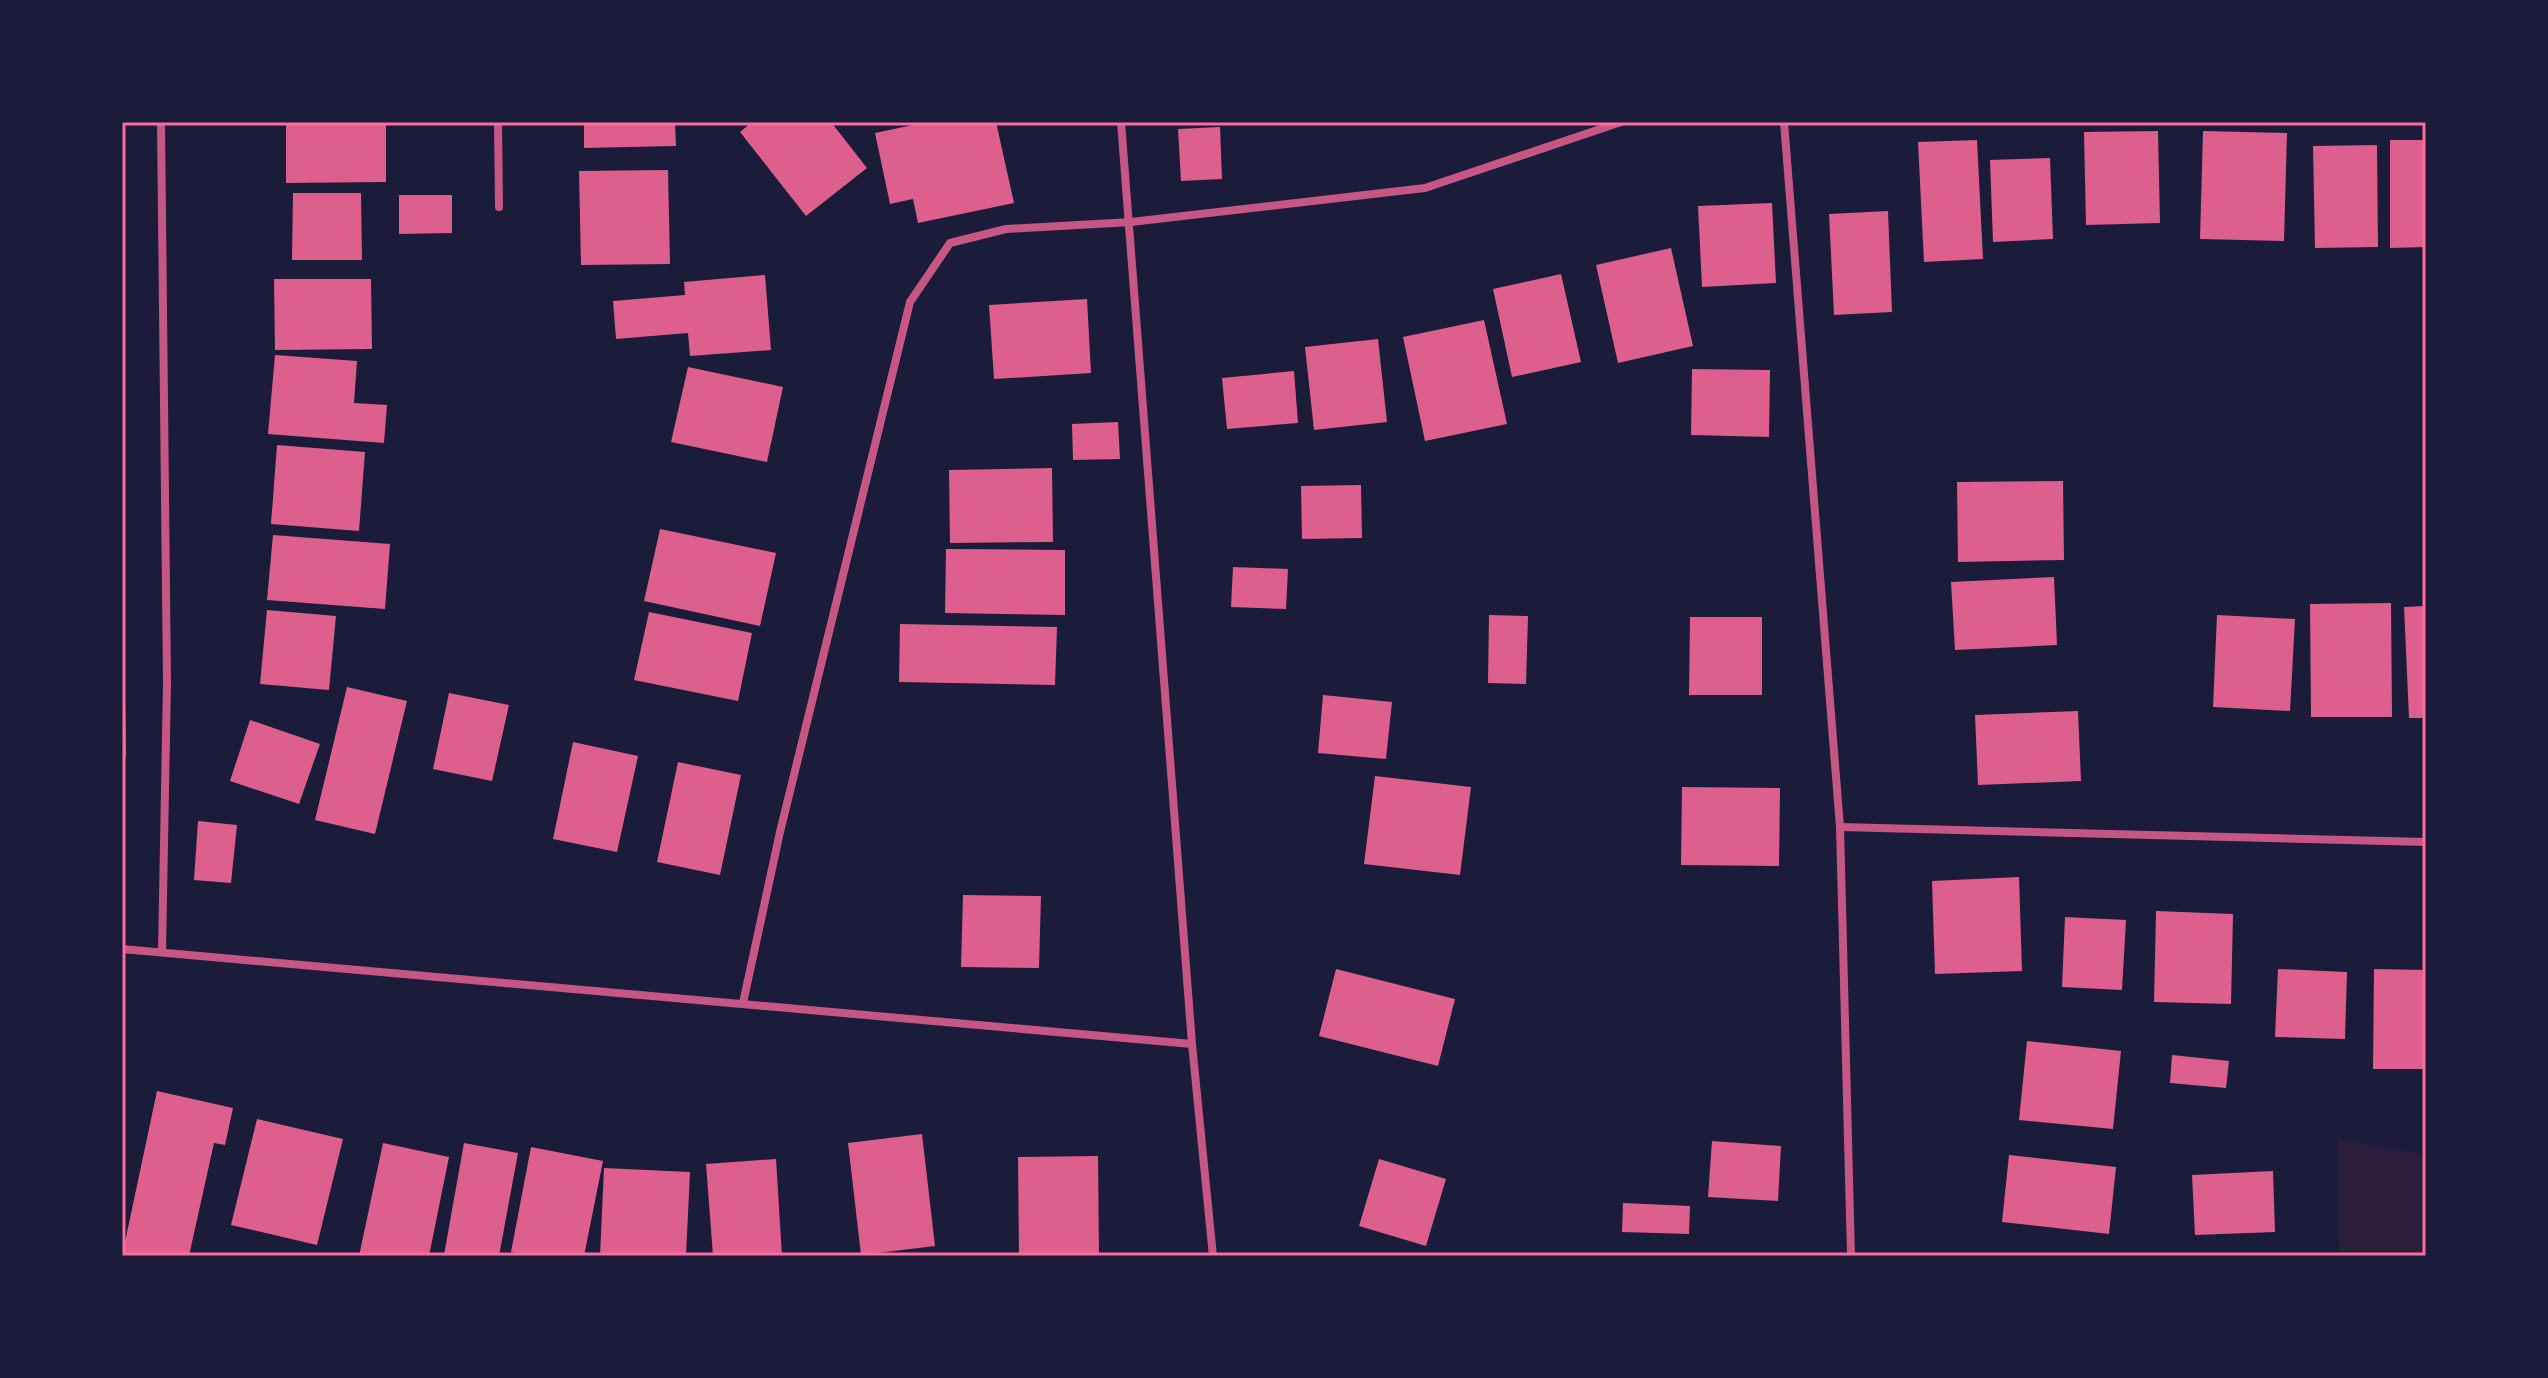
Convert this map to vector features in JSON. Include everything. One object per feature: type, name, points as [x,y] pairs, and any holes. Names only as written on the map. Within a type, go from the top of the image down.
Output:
[{"type":"street","points":[[161,122],[167,668],[162,951]]},
{"type":"street","points":[[498,122],[499,207]]},
{"type":"street","points":[[1121,122],[1192,1044],[1213,1256]]},
{"type":"street","points":[[743,1003],[780,832],[910,302],[950,243],[1006,229],[1131,222],[1425,188],[1621,122]]},
{"type":"street","points":[[1784,122],[1840,827],[1851,1256]]},
{"type":"street","points":[[1840,827],[2426,842]]},
{"type":"street","points":[[122,949],[1192,1044]]},
{"type":"shaded area","points":[[2338,1139],[2426,1155],[2426,1256],[2339,1256]]},
{"type":"building","points":[[286,122],[386,122],[386,182],[286,183]]},
{"type":"building","points":[[584,122],[675,122],[676,146],[584,148]]},
{"type":"building","points":[[752,122],[831,122],[867,168],[806,216],[740,132]]},
{"type":"building","points":[[927,122],[996,122],[1014,203],[918,223],[913,199],[890,204],[875,133]]},
{"type":"building","points":[[1220,127],[1222,179],[1181,181],[1178,129]]},
{"type":"building","points":[[2158,131],[2160,223],[2086,225],[2084,132]]},
{"type":"building","points":[[2203,131],[2287,133],[2284,241],[2200,239]]},
{"type":"building","points":[[1977,140],[1983,259],[1924,262],[1918,142]]},
{"type":"building","points":[[2390,140],[2426,140],[2426,247],[2390,248]]},
{"type":"building","points":[[2377,145],[2378,247],[2315,248],[2313,146]]},
{"type":"building","points":[[2050,158],[2053,239],[1993,242],[1990,160]]},
{"type":"building","points":[[668,170],[670,264],[581,265],[579,171]]},
{"type":"building","points":[[293,193],[361,193],[362,260],[292,260]]},
{"type":"building","points":[[399,195],[452,195],[452,233],[399,234]]},
{"type":"building","points":[[1772,203],[1776,283],[1702,287],[1698,206]]},
{"type":"building","points":[[1888,211],[1892,312],[1834,315],[1829,214]]},
{"type":"building","points":[[1671,248],[1693,346],[1618,363],[1596,265]]},
{"type":"building","points":[[1561,274],[1581,362],[1512,377],[1493,289]]},
{"type":"building","points":[[765,275],[771,350],[690,356],[688,333],[616,339],[613,301],[685,295],[684,282]]},
{"type":"building","points":[[274,279],[371,279],[372,349],[275,350]]},
{"type":"building","points":[[1087,299],[1091,373],[994,379],[989,305]]},
{"type":"building","points":[[1484,320],[1507,424],[1425,441],[1403,337]]},
{"type":"building","points":[[1378,339],[1387,422],[1314,430],[1305,347]]},
{"type":"building","points":[[275,355],[357,361],[354,403],[387,405],[384,443],[268,434]]},
{"type":"building","points":[[688,367],[783,387],[767,462],[671,442]]},
{"type":"building","points":[[1692,369],[1770,370],[1769,437],[1691,435]]},
{"type":"building","points":[[1294,371],[1298,423],[1227,429],[1222,378]]},
{"type":"building","points":[[1118,422],[1120,459],[1073,460],[1072,424]]},
{"type":"building","points":[[277,445],[365,452],[359,531],[271,524]]},
{"type":"building","points":[[1052,468],[1053,542],[950,543],[949,470]]},
{"type":"building","points":[[2063,481],[2064,560],[1958,562],[1957,482]]},
{"type":"building","points":[[1361,485],[1362,538],[1302,539],[1301,486]]},
{"type":"building","points":[[660,529],[776,553],[760,626],[644,601]]},
{"type":"building","points":[[273,535],[390,544],[385,609],[267,600]]},
{"type":"building","points":[[946,549],[1065,550],[1065,615],[945,613]]},
{"type":"building","points":[[1233,567],[1288,569],[1286,609],[1231,607]]},
{"type":"building","points":[[2054,577],[2057,645],[1955,650],[1951,582]]},
{"type":"building","points":[[2391,603],[2392,717],[2311,717],[2310,604]]},
{"type":"building","points":[[2426,606],[2426,718],[2409,718],[2404,607]]},
{"type":"building","points":[[267,610],[336,616],[329,690],[260,684]]},
{"type":"building","points":[[649,612],[752,633],[738,701],[634,680]]},
{"type":"building","points":[[1489,615],[1528,616],[1526,684],[1488,683]]},
{"type":"building","points":[[2217,615],[2295,619],[2290,711],[2213,707]]},
{"type":"building","points":[[1690,617],[1762,617],[1762,695],[1689,695]]},
{"type":"building","points":[[900,624],[1057,627],[1055,685],[899,682]]},
{"type":"building","points":[[347,687],[407,701],[375,834],[315,820]]},
{"type":"building","points":[[449,693],[509,705],[492,781],[433,769]]},
{"type":"building","points":[[122,695],[125,695],[126,757],[122,757]]},
{"type":"building","points":[[1323,695],[1392,702],[1386,759],[1318,753]]},
{"type":"building","points":[[2078,711],[2081,781],[1978,785],[1975,715]]},
{"type":"building","points":[[250,720],[320,744],[299,804],[230,781]]},
{"type":"building","points":[[573,742],[638,756],[617,852],[553,839]]},
{"type":"building","points":[[678,762],[741,775],[720,875],[657,862]]},
{"type":"building","points":[[1375,776],[1471,787],[1460,875],[1364,864]]},
{"type":"building","points":[[1682,787],[1780,788],[1779,866],[1681,865]]},
{"type":"building","points":[[198,821],[237,825],[231,883],[194,880]]},
{"type":"building","points":[[2019,877],[2022,971],[1935,974],[1932,881]]},
{"type":"building","points":[[963,895],[1041,896],[1039,968],[961,967]]},
{"type":"building","points":[[2156,911],[2233,914],[2231,1004],[2154,1002]]},
{"type":"building","points":[[2065,917],[2126,920],[2122,990],[2062,987]]},
{"type":"building","points":[[1336,969],[1455,999],[1438,1066],[1319,1036]]},
{"type":"building","points":[[2278,969],[2347,972],[2345,1039],[2275,1037]]},
{"type":"building","points":[[2374,969],[2426,970],[2426,1069],[2373,1069]]},
{"type":"building","points":[[2027,1041],[2121,1051],[2113,1129],[2019,1120]]},
{"type":"building","points":[[2172,1055],[2229,1061],[2226,1088],[2170,1083]]},
{"type":"building","points":[[157,1091],[233,1108],[225,1145],[214,1143],[189,1256],[122,1256]]},
{"type":"building","points":[[257,1119],[343,1139],[317,1245],[231,1225]]},
{"type":"building","points":[[922,1134],[935,1246],[861,1255],[848,1143]]},
{"type":"building","points":[[1712,1141],[1781,1146],[1778,1201],[1708,1197]]},
{"type":"building","points":[[383,1143],[449,1157],[429,1256],[359,1256]]},
{"type":"building","points":[[464,1143],[518,1153],[499,1256],[444,1255]]},
{"type":"building","points":[[531,1147],[603,1161],[584,1256],[530,1256],[511,1252]]},
{"type":"building","points":[[2009,1155],[2116,1167],[2109,1234],[2002,1222]]},
{"type":"building","points":[[1098,1156],[1099,1256],[1019,1256],[1018,1157]]},
{"type":"building","points":[[776,1159],[782,1256],[713,1256],[706,1164]]},
{"type":"building","points":[[1379,1159],[1446,1179],[1426,1246],[1359,1226]]},
{"type":"building","points":[[604,1168],[690,1172],[686,1256],[600,1256]]},
{"type":"building","points":[[2273,1171],[2275,1232],[2195,1235],[2192,1175]]},
{"type":"building","points":[[1623,1203],[1690,1206],[1689,1234],[1622,1232]]}]
